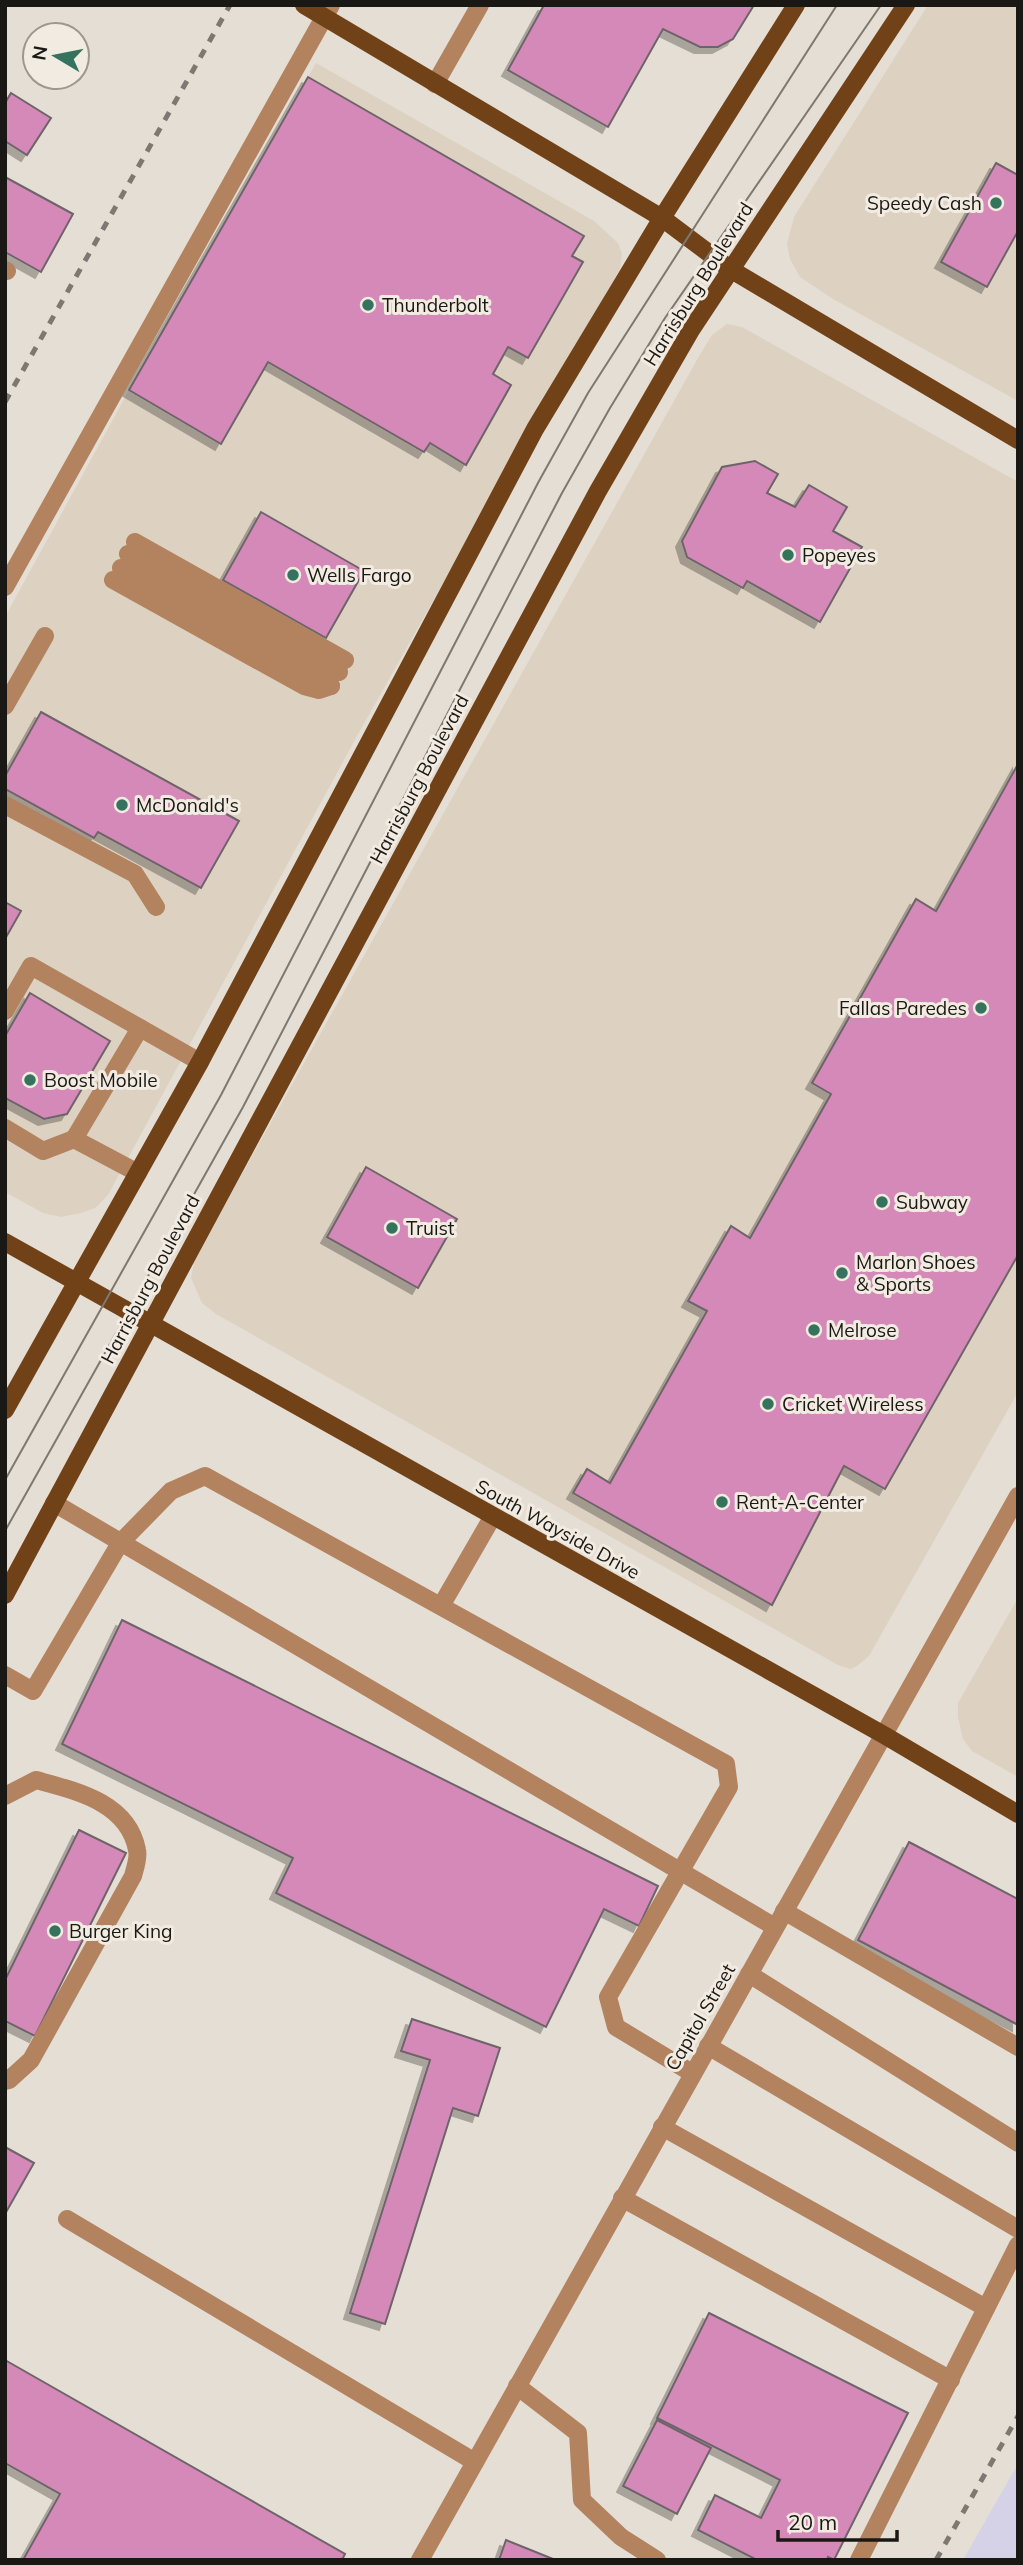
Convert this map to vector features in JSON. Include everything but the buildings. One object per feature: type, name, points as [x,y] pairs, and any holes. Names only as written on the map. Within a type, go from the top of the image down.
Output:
[{"type":"main road","points":[[303,5],[327,11],[435,84],[662,218],[730,269],[1018,440]]},
{"type":"main road","points":[[5,1410],[200,1062],[535,429],[662,218],[796,5]]},
{"type":"main road","name":"Harrisburg Boulevard","points":[[5,1595],[598,491],[691,330],[906,5]]},
{"type":"main road","name":"South Wayside Drive","points":[[5,1242],[884,1735],[1018,1814]]},
{"type":"street","points":[[435,84],[480,5]]},
{"type":"street","points":[[5,587],[327,11]]},
{"type":"street","points":[[124,561],[338,672],[319,690],[304,687],[124,561]]},
{"type":"street","points":[[5,706],[45,636]]},
{"type":"street","points":[[5,805],[135,874],[156,907]]},
{"type":"street","points":[[5,1011],[31,966],[200,1062]]},
{"type":"street","points":[[5,1128],[43,1151],[74,1139],[140,1028]]},
{"type":"street","points":[[74,1139],[138,1173]]},
{"type":"street","points":[[5,1675],[33,1691],[120,1543],[171,1491],[205,1476],[726,1764],[730,1787],[608,1997],[616,2027],[692,2073]]},
{"type":"street","name":"Capitol Street","points":[[421,2560],[1018,1496]]},
{"type":"street","points":[[54,1503],[681,1872],[780,1919],[1018,2047]]},
{"type":"street","points":[[441,1606],[493,1517]]},
{"type":"street","points":[[5,1796],[36,1780],[70,1789],[110,1806],[130,1830],[138,1852],[133,1876],[31,2060],[5,2081]]},
{"type":"street","points":[[749,1974],[1018,2143]]},
{"type":"street","points":[[708,2046],[1018,2229]]},
{"type":"street","points":[[662,2127],[986,2308]]},
{"type":"street","points":[[622,2198],[951,2380]]},
{"type":"street","points":[[67,2219],[475,2462]]},
{"type":"street","points":[[859,2560],[1018,2245]]},
{"type":"street","points":[[517,2386],[578,2433],[582,2500],[621,2537],[657,2560]]},
{"type":"shaded area","points":[[928,5],[1018,5],[1018,401],[833,299],[800,277],[790,259],[787,244],[794,217]]},
{"type":"shaded area","points":[[316,63],[594,221],[618,243],[622,254],[620,269],[357,736],[108,1195],[95,1208],[81,1213],[61,1217],[43,1213],[5,1192],[5,617],[129,390]]},
{"type":"shaded area","points":[[727,324],[742,327],[1018,482],[1018,1392],[869,1656],[850,1669],[838,1665],[216,1314],[202,1303],[191,1278],[195,1258],[698,358],[712,335]]},
{"type":"shaded area","points":[[1018,1598],[1018,1777],[972,1751],[963,1739],[958,1703]]},
{"type":"shaded area","points":[[1018,2464],[1018,2560],[963,2560]]},
{"type":"tram line","points":[[5,1480],[221,1095],[539,481],[588,393],[837,5]]},
{"type":"tram line","points":[[5,1531],[243,1107],[562,493],[610,408],[665,318],[881,5]]},
{"type":"railway","points":[[5,402],[230,5]]},
{"type":"railway","points":[[936,2560],[1018,2416]]},
{"type":"place","name":"Speedy Cash","points":[[996,203]]},
{"type":"place","name":"Thunderbolt","points":[[368,305]]},
{"type":"place","name":"Popeyes","points":[[788,555]]},
{"type":"place","name":"Wells Fargo","points":[[293,575]]},
{"type":"place","name":"McDonald's","points":[[122,805]]},
{"type":"place","name":"Fallas Paredes","points":[[981,1008]]},
{"type":"place","name":"Boost Mobile","points":[[30,1080]]},
{"type":"place","name":"Subway","points":[[882,1202]]},
{"type":"place","name":"Truist","points":[[392,1228]]},
{"type":"place","name":"Marlon Shoes & Sports","points":[[842,1273]]},
{"type":"place","name":"Melrose","points":[[814,1330]]},
{"type":"place","name":"Cricket Wireless","points":[[768,1404]]},
{"type":"place","name":"Rent-A-Center","points":[[722,1502]]},
{"type":"place","name":"Burger King","points":[[55,1931]]}]
